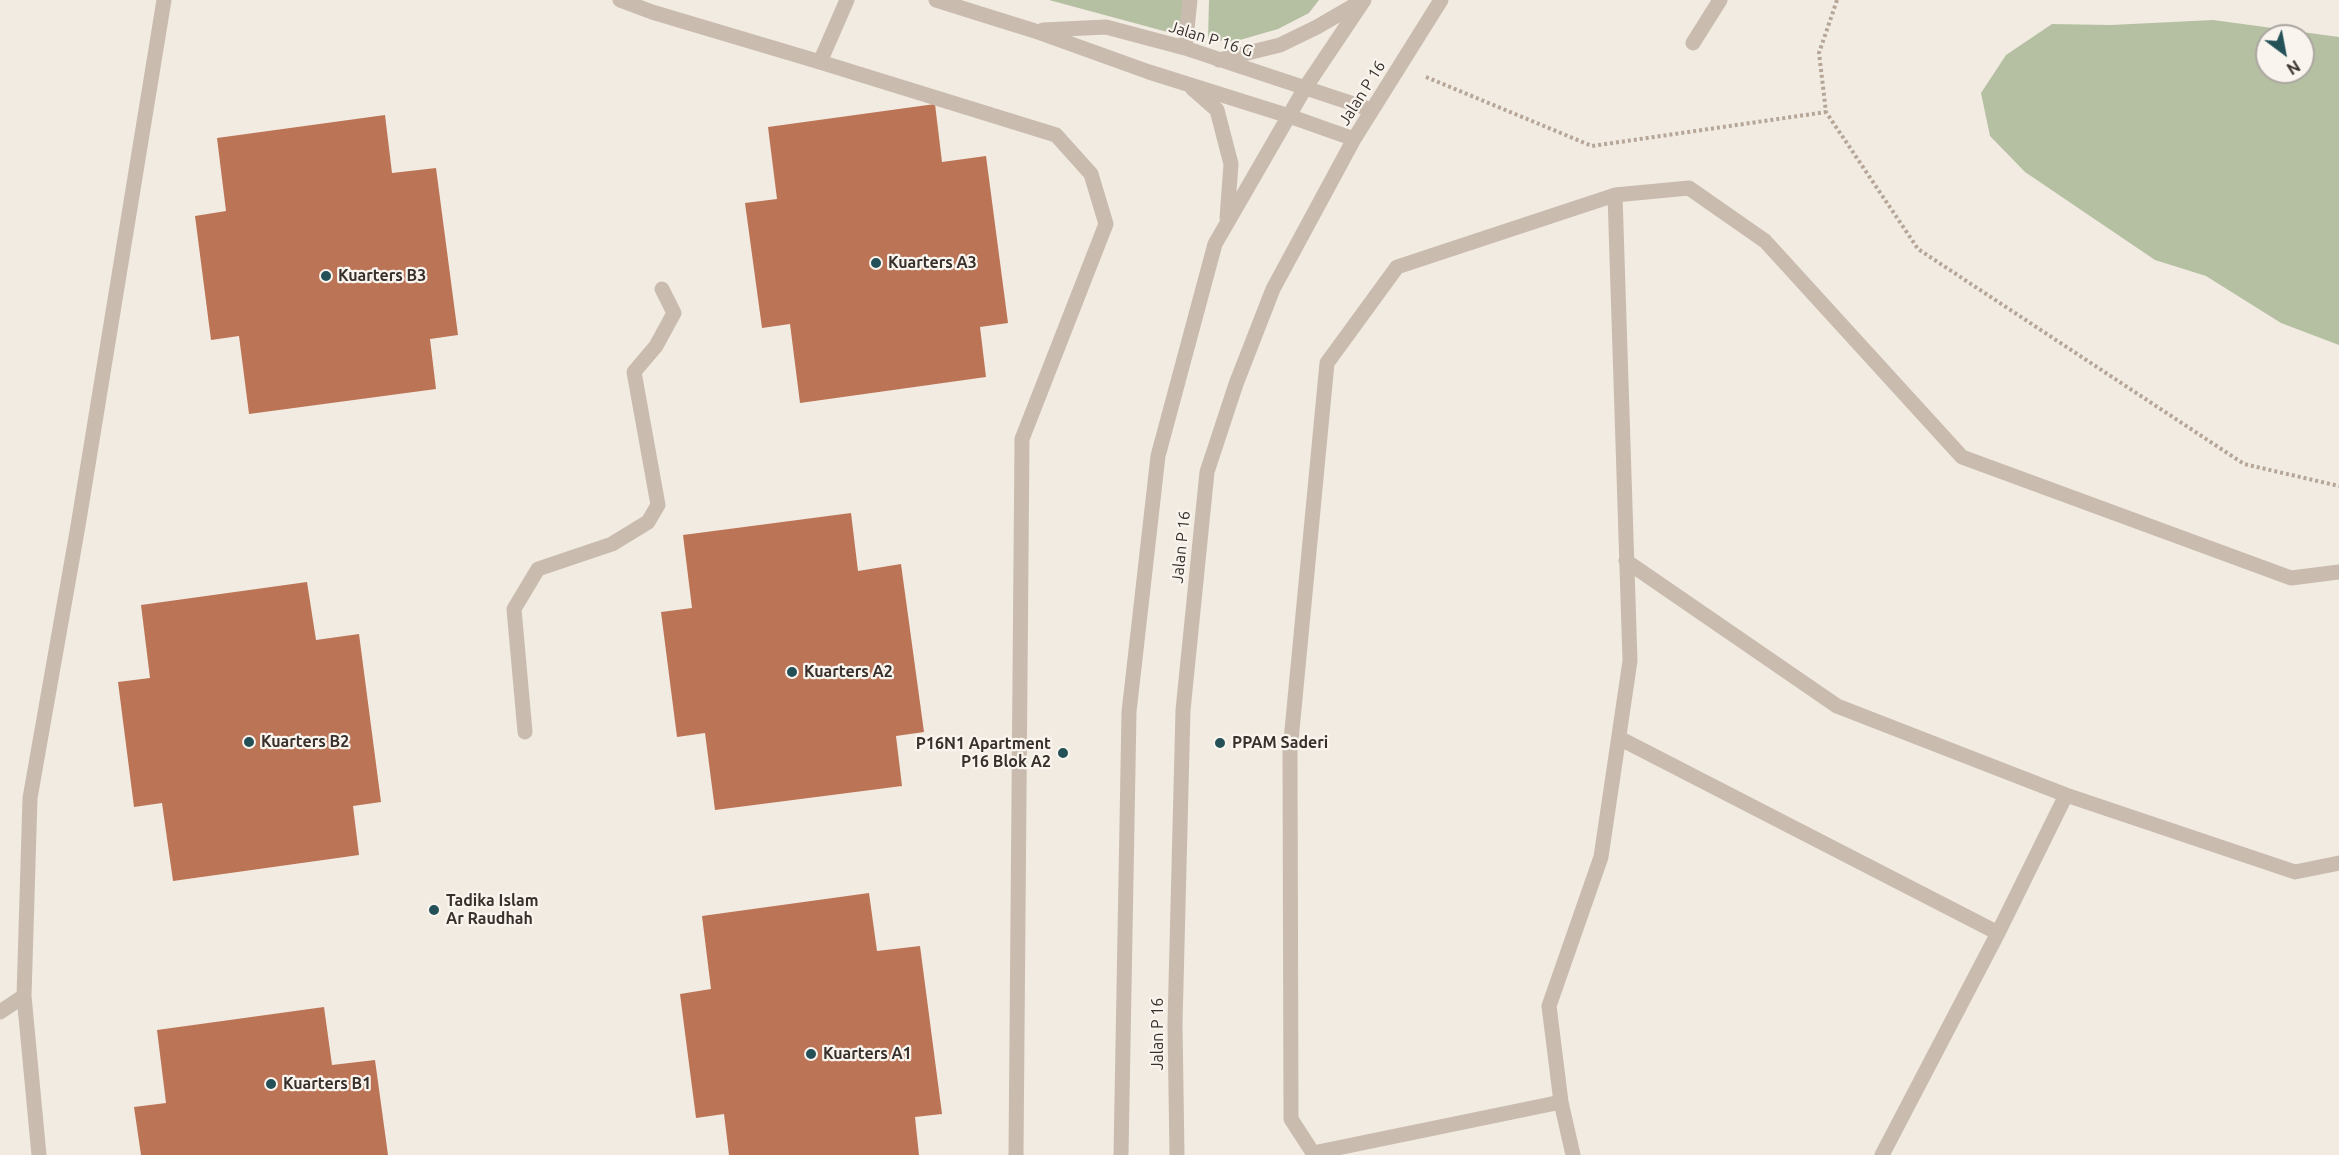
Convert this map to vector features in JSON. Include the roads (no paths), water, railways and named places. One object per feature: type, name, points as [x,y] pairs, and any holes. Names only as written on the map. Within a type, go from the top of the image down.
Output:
[{"type":"street","points":[[39,1155],[24,996],[30,798],[78,526],[164,0]]},
{"type":"street","points":[[620,0],[652,12],[1056,135],[1091,174],[1106,224],[1022,439],[1016,1155]]},
{"type":"street","points":[[820,62],[847,0]]},
{"type":"street","name":"Jalan P 16 G","points":[[936,0],[1035,31],[1354,139]]},
{"type":"street","points":[[1185,48],[1190,0]]},
{"type":"street","points":[[1219,60],[1280,45],[1364,0]]},
{"type":"street","name":"Jalan P 16","points":[[1121,1155],[1129,712],[1158,456],[1215,244],[1305,88],[1364,0]]},
{"type":"street","name":"Jalan P 16","points":[[1177,1155],[1175,1024],[1183,710],[1207,472],[1236,384],[1273,290],[1354,139],[1441,0]]},
{"type":"street","points":[[1693,43],[1720,0]]},
{"type":"street","name":"Jalan P 16 G","points":[[1035,31],[1106,27],[1185,48],[1372,110]]},
{"type":"street","points":[[1187,84],[1217,110],[1232,164],[1227,223]]},
{"type":"street","points":[[1561,1102],[1312,1154],[1291,1119],[1290,751],[1327,363],[1397,267],[1615,195],[1689,188],[1765,241],[1962,457],[2291,578],[2339,572]]},
{"type":"street","points":[[1573,1155],[1561,1102],[1549,1006],[1601,857],[1630,661],[1615,195]]},
{"type":"street","points":[[525,732],[514,609],[538,569],[612,544],[648,522],[658,505],[634,372],[656,346],[674,313],[663,289]]},
{"type":"street","points":[[1626,561],[1837,706],[2066,795],[2295,872],[2339,863]]},
{"type":"street","points":[[1619,738],[1998,933]]},
{"type":"street","points":[[1882,1155],[1998,933],[2066,795]]},
{"type":"street","points":[[0,1012],[24,996]]},
{"type":"place","name":"Kuarters A3","points":[[876,263]]},
{"type":"place","name":"Kuarters B3","points":[[326,276]]},
{"type":"place","name":"Kuarters A2","points":[[792,672]]},
{"type":"place","name":"Kuarters B2","points":[[249,742]]},
{"type":"place","name":"PPAM Saderi","points":[[1220,743]]},
{"type":"place","name":"P16N1 Apartment P16 Blok A2","points":[[1063,753]]},
{"type":"place","name":"Tadika Islam Ar Raudhah","points":[[434,910]]},
{"type":"place","name":"Kuarters A1","points":[[811,1054]]},
{"type":"place","name":"Kuarters B1","points":[[271,1084]]}]
